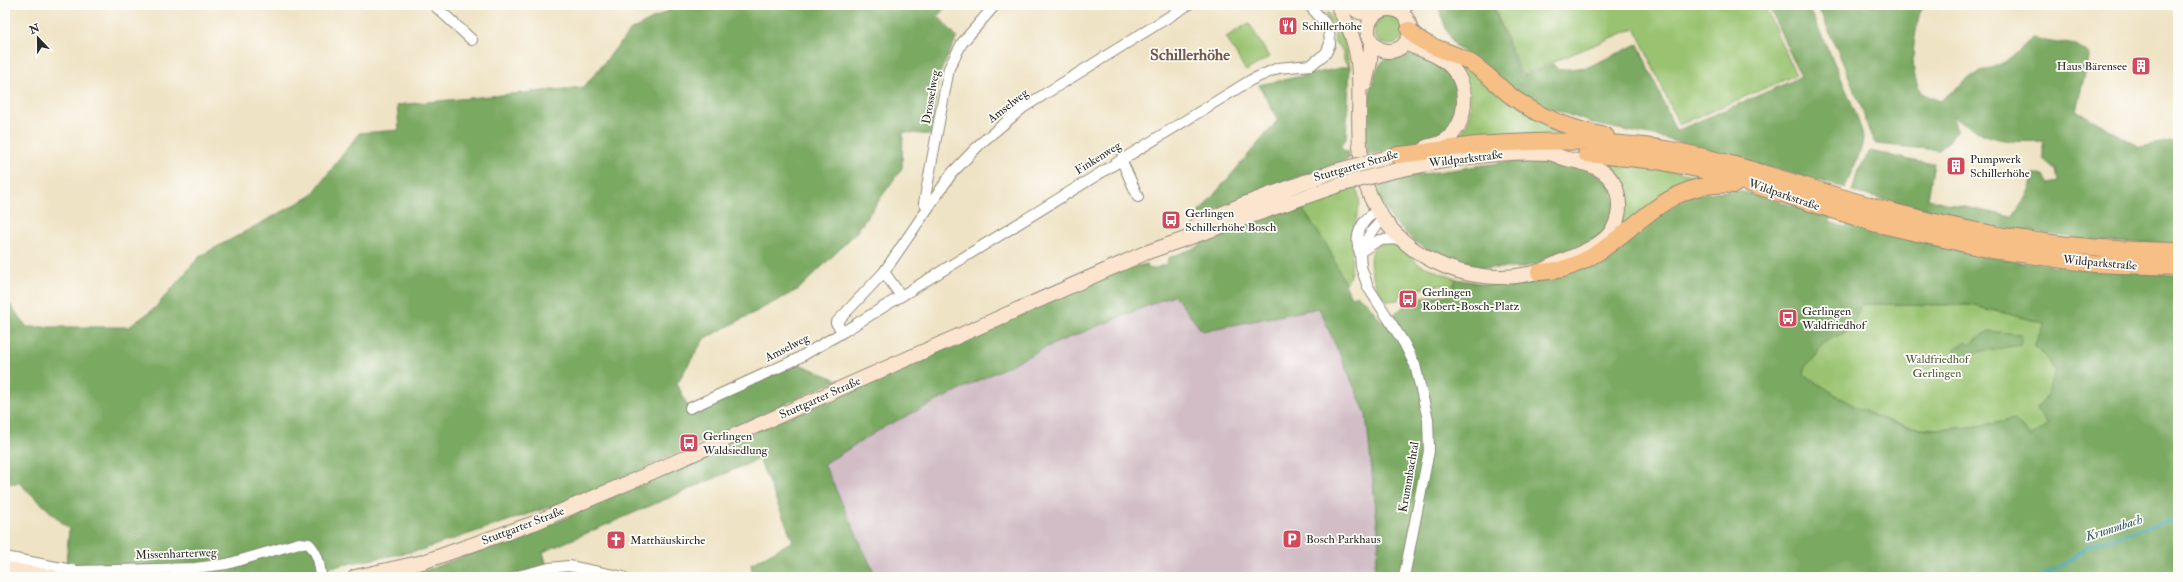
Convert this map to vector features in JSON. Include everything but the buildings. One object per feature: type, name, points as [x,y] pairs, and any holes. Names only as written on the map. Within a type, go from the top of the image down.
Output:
[{"type":"highway","points":[[1407,37],[1415,37],[1423,42],[1467,60],[1512,96],[1544,117],[1570,127],[1613,138],[1628,144]]},
{"type":"highway","name":"Wildparkstraße","points":[[1391,157],[1476,146],[1513,143],[1628,144],[1711,159],[1837,196],[1852,208],[1931,238],[2018,255],[2094,264],[2178,268]]},
{"type":"highway","name":"Wildparkstraße","points":[[1549,153],[1615,156],[1658,161],[1712,172],[1832,211],[1852,208],[2004,236],[2113,249],[2178,252]]},
{"type":"highway","points":[[1539,272],[1561,270],[1587,259],[1612,243],[1659,204],[1690,189],[1720,184],[1758,188]]},
{"type":"main road","points":[[1341,6],[1374,15],[1388,9],[1404,9],[1407,20],[1407,37],[1400,48],[1386,51],[1375,46],[1364,25],[1341,6]]},
{"type":"main road","points":[[1341,6],[1351,29],[1358,53],[1360,98],[1358,135],[1361,156]]},
{"type":"main road","points":[[1368,77],[1370,36],[1374,15]]},
{"type":"main road","name":"Stuttgarter Straße","points":[[355,577],[423,562],[478,544],[541,520],[1145,253],[1335,171],[1391,157],[1415,148],[1438,144],[1448,139],[1462,114],[1464,102],[1458,78],[1450,66],[1407,37]]},
{"type":"main road","points":[[1360,98],[1368,77],[1386,51]]},
{"type":"main road","points":[[1366,185],[1380,215],[1401,239],[1415,252],[1428,259],[1456,271],[1492,276],[1539,272],[1602,241],[1612,231],[1618,213],[1619,203],[1617,190],[1605,173],[1593,165],[1549,153]]},
{"type":"main road","name":"Wildparkstraße","points":[[1389,172],[1441,160],[1549,153]]},
{"type":"main road","name":"Stuttgarter Straße","points":[[1241,212],[1389,172]]},
{"type":"main road","points":[[5,569],[53,577]]},
{"type":"street","points":[[434,5],[472,40]]},
{"type":"street","name":"Drosselweg","points":[[928,206],[924,203],[949,68],[962,43],[995,5]]},
{"type":"street","name":"Amselweg","points":[[690,408],[795,360],[843,332],[836,323],[884,272],[928,206],[962,163],[981,143],[1024,108],[1188,5]]},
{"type":"street","name":"Finkenweg","points":[[843,332],[1121,159],[1263,73],[1278,68],[1311,64],[1322,58],[1328,49],[1330,36],[1325,23],[1309,5]]},
{"type":"street","points":[[1121,159],[1138,197]]},
{"type":"street","points":[[1360,253],[1380,215]]},
{"type":"street","points":[[1360,253],[1379,240],[1401,239]]},
{"type":"street","name":"Krummbachtal","points":[[1360,253],[1361,267],[1368,287],[1404,344],[1415,365],[1428,419],[1429,451],[1404,577]]},
{"type":"street","points":[[884,272],[901,296]]},
{"type":"street","name":"Missenharterweg","points":[[5,557],[77,570],[201,567],[227,564],[299,543],[309,544],[313,548],[319,561],[321,577]]},
{"type":"street","points":[[514,577],[549,568],[569,566],[623,577]]},
{"type":"shaded area","points":[[1174,295],[1202,331],[1319,308],[1366,414],[1379,542],[1373,577],[876,577],[824,464],[886,426],[1049,346]]},
{"type":"green space","points":[[680,5],[947,5],[938,16],[957,37],[938,77],[931,135],[903,132],[902,168],[855,234],[799,289],[704,339],[677,383],[689,410],[799,364],[838,380],[588,494],[421,550],[279,577],[86,577],[65,574],[69,529],[19,483],[5,484],[5,298],[27,327],[129,327],[155,308],[200,256],[311,196],[359,133],[399,130],[397,105],[584,87],[631,30]]},
{"type":"green space","points":[[1438,5],[1492,5],[1521,77],[1553,64],[1559,70],[1588,67],[1638,44],[1676,131],[1801,77],[1768,5],[1807,5],[1856,114],[1863,139],[1858,157],[1845,188],[1659,137],[1598,125],[1532,102],[1456,47],[1446,29]]},
{"type":"green space","points":[[1493,5],[1764,5],[1796,75],[1679,125],[1635,28],[1522,75]]},
{"type":"green space","points":[[1817,5],[1921,5],[1913,60],[1916,82],[1921,93],[1940,101],[1972,76],[2005,62],[2033,38],[2076,45],[2090,54],[2076,110],[2140,147],[2170,141],[2178,144],[2178,244],[2103,242],[1998,227],[1852,192],[1858,170],[1870,151],[1919,162],[1934,163],[1928,199],[2012,217],[2026,197],[2033,175],[2044,175],[2048,184],[2058,182],[2056,170],[2043,159],[2043,141],[2017,141],[1996,138],[1976,130],[1954,116],[1956,132],[1948,142],[1938,150],[1876,144],[1869,131],[1850,79]]},
{"type":"green space","points":[[1328,12],[1342,33],[1350,66],[1344,61],[1342,50],[1335,43],[1334,31],[1326,16]]},
{"type":"green space","points":[[1389,15],[1395,16],[1403,24],[1403,36],[1395,44],[1389,45],[1383,44],[1375,36],[1374,30],[1375,24],[1383,16]]},
{"type":"green space","points":[[1249,23],[1269,57],[1246,71],[1226,37]]},
{"type":"green space","points":[[1406,50],[1432,59],[1440,64],[1453,79],[1458,99],[1455,119],[1444,135],[1437,139],[1418,145],[1367,155],[1366,133],[1368,106],[1373,79],[1385,59]]},
{"type":"green space","points":[[1443,53],[1561,131],[1562,135],[1458,139],[1466,126],[1470,114],[1471,104],[1466,86]]},
{"type":"green space","points":[[1350,66],[1346,139],[1341,146],[1343,150],[1347,151],[1349,159],[1273,186],[1221,208],[1195,217],[1278,120],[1259,85]]},
{"type":"green space","points":[[1554,160],[1587,168],[1608,183],[1615,207],[1604,233],[1563,258],[1520,268],[1474,268],[1437,256],[1414,241],[1394,222],[1379,198],[1373,183],[1390,179],[1504,162]]},
{"type":"green space","points":[[1598,160],[1637,164],[1708,178],[1617,233]]},
{"type":"green space","points":[[1357,187],[1360,204],[1352,236],[1351,272],[1348,281],[1344,285],[1330,253],[1299,204]]},
{"type":"green space","points":[[1734,190],[1831,217],[1829,222],[1846,227],[1847,223],[1961,250],[1961,252],[1988,257],[2069,267],[2178,275],[2178,577],[1373,577],[1379,542],[1366,414],[1319,308],[1202,331],[1174,295],[1049,346],[886,426],[824,464],[876,577],[753,577],[751,564],[793,541],[759,459],[543,552],[547,566],[504,577],[417,577],[419,573],[564,519],[825,400],[1124,269],[1147,264],[1148,268],[1153,269],[1167,264],[1168,258],[1197,247],[1202,243],[1201,241],[1214,234],[1210,238],[1299,204],[1328,247],[1351,297],[1358,295],[1358,297],[1365,300],[1382,322],[1414,301],[1439,295],[1451,295],[1456,279],[1485,284],[1502,285],[1534,282],[1554,277],[1636,231],[1689,195]],"holes":[[[1861,304],[1971,305],[2044,323],[2034,347],[2045,355],[2055,371],[2047,395],[2037,408],[2048,425],[2031,437],[2014,419],[1988,424],[1945,429],[1905,426],[1865,411],[1804,374],[1805,367],[1816,356],[1823,343],[1846,332],[1856,317]]]},
{"type":"green space","points":[[1392,243],[1419,264],[1456,279],[1454,285],[1429,286],[1399,296],[1398,300],[1387,301],[1376,286],[1370,266],[1370,259],[1372,251],[1378,244]]},
{"type":"green space","name":"Waldfriedhof Gerlingen","points":[[1860,304],[1971,305],[2045,323],[2034,347],[2045,355],[2055,371],[2047,395],[2037,408],[2048,425],[2031,437],[2014,419],[1974,427],[1945,429],[1931,429],[1904,425],[1877,417],[1864,411],[1804,374],[1805,367],[1816,356],[1823,343],[1846,331],[1856,317]]},
{"type":"green space","points":[[1988,331],[2020,334],[2022,339],[2021,345],[1982,351],[1959,359],[1954,349],[1966,342],[1968,345]]},
{"type":"waterway","name":"Krummbach","points":[[2040,577],[2069,561],[2087,546],[2167,521],[2178,522]]},
{"type":"place","name":"Schillerhöhe","points":[[1288,26]]},
{"type":"place","name":"Haus Bärensee","points":[[2141,66]]},
{"type":"place","name":"Pumpwerk Schillerhöhe","points":[[1956,166]]},
{"type":"place","name":"Gerlingen Schillerhöhe Bosch","points":[[1171,220]]},
{"type":"place","name":"Gerlingen Robert-Bosch-Platz","points":[[1408,299]]},
{"type":"place","name":"Gerlingen Waldfriedhof","points":[[1788,318]]},
{"type":"place","name":"Gerlingen Waldsiedlung","points":[[689,443]]},
{"type":"place","name":"Bosch Parkhaus","points":[[1292,539]]},
{"type":"place","name":"Matthäuskirche","points":[[616,540]]},
{"type":"district","name":"Schillerhöhe","points":[[1190,55]]}]
